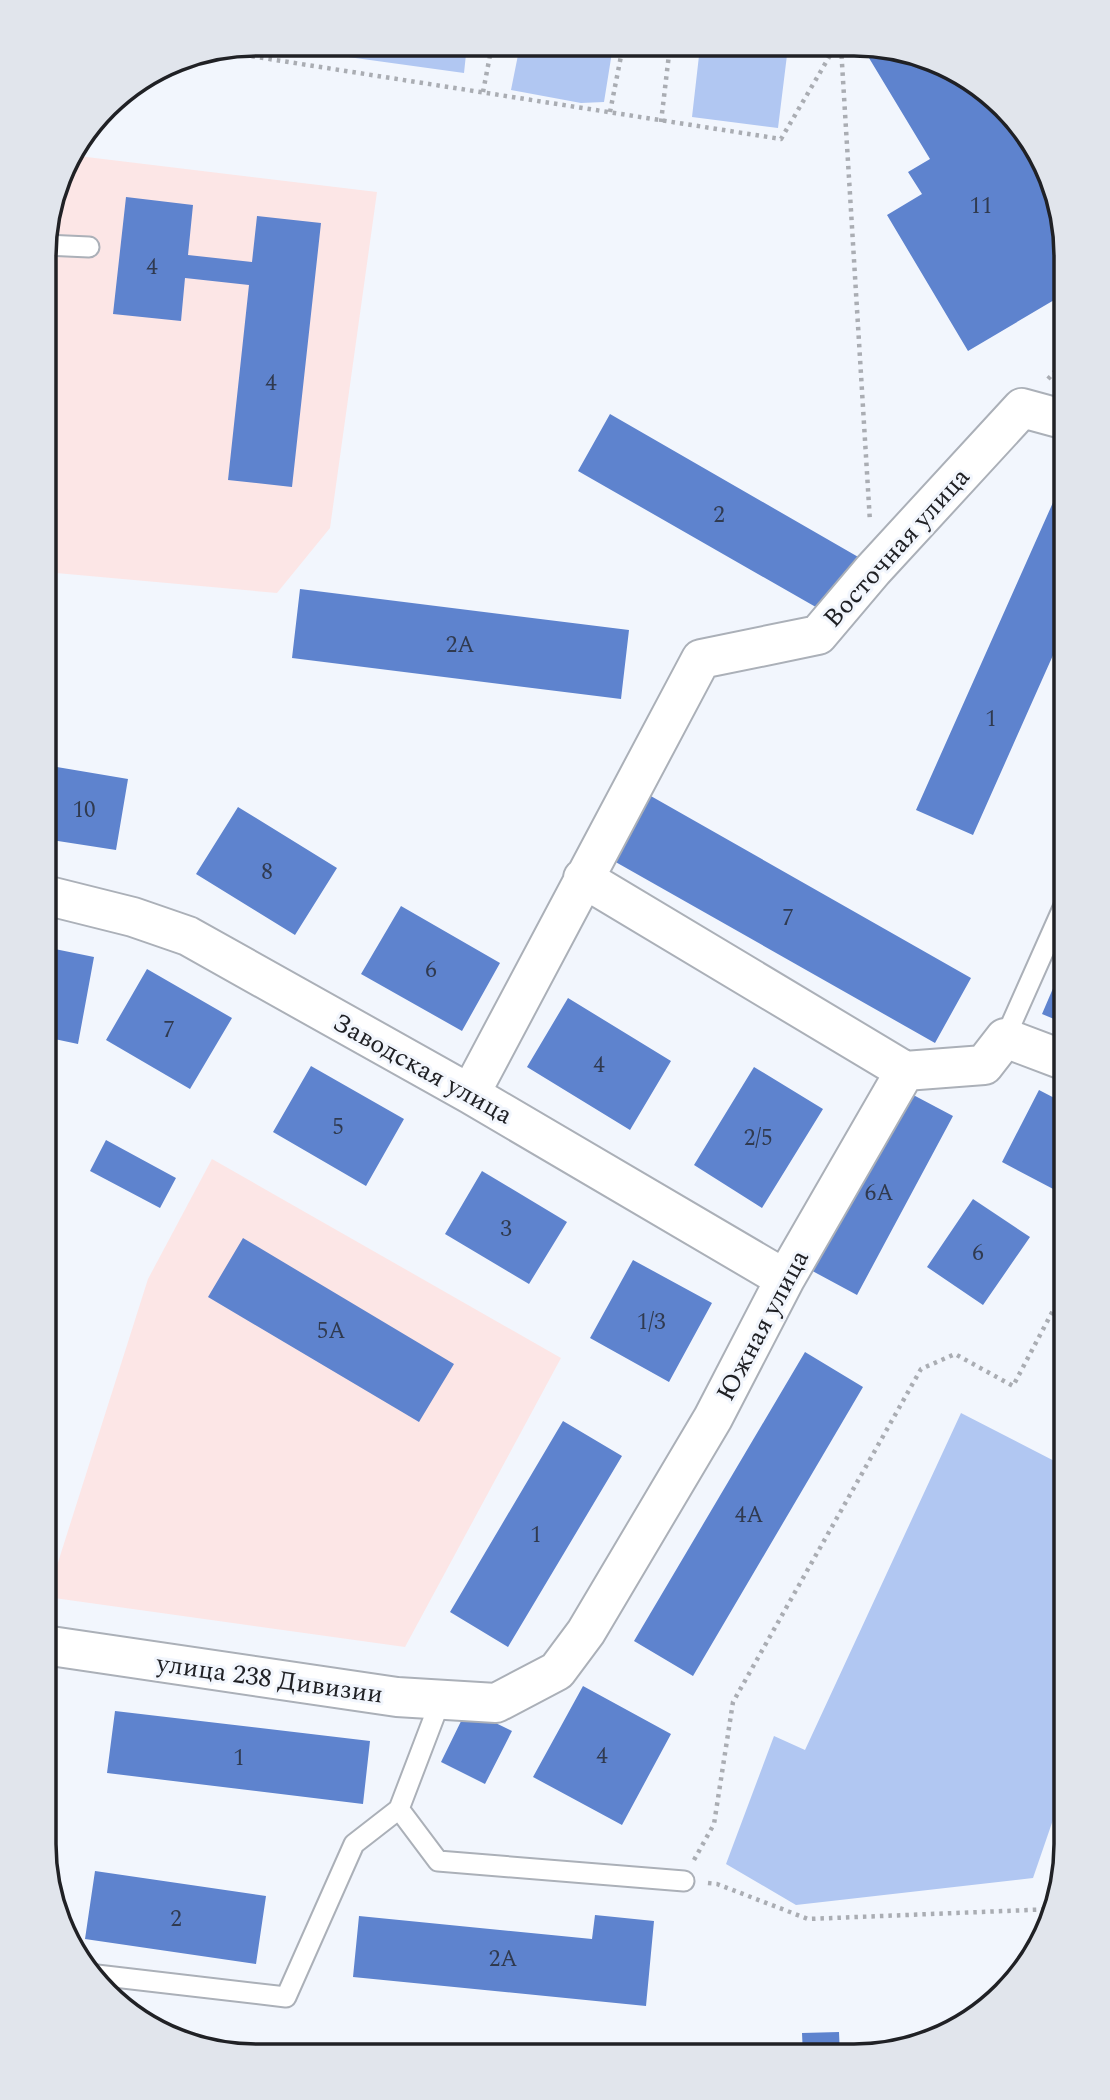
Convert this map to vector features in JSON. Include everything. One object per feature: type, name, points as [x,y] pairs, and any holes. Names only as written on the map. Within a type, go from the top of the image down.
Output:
[{"type":"street","name":"Восточная улица","points":[[470,1094],[701,659],[818,635],[873,570],[1022,408],[1054,417]]},
{"type":"street","points":[[583,878],[905,1070],[984,1065],[1005,1038],[1054,1056]]},
{"type":"street","name":"Заводская улица","points":[[56,897],[133,917],[188,936],[470,1094],[785,1279]]},
{"type":"street","name":"Южная улица","points":[[496,1703],[557,1671],[586,1632],[713,1418],[785,1279],[905,1070]]},
{"type":"street","name":"улица 238 Дивизии","points":[[56,1647],[397,1697],[496,1703]]},
{"type":"lane","points":[[57,246],[89,247]]},
{"type":"lane","points":[[1005,1038],[1054,928]]},
{"type":"lane","points":[[106,1976],[286,1997],[354,1844],[399,1809],[441,1699]]},
{"type":"lane","points":[[399,1809],[438,1861],[684,1881]]},
{"type":"path","points":[[250,56],[781,139],[830,56]]},
{"type":"path","points":[[483,92],[490,56]]},
{"type":"path","points":[[610,112],[620,56]]},
{"type":"path","points":[[661,121],[669,56]]},
{"type":"path","points":[[842,56],[873,570]]},
{"type":"path","points":[[1043,1909],[808,1919],[717,1884],[684,1881],[713,1824],[733,1702],[920,1369],[955,1354],[1013,1385],[1054,1308]]},
{"type":"shaded area","points":[[341,56],[466,56],[464,73]]},
{"type":"shaded area","points":[[518,56],[611,56],[604,102],[581,103],[511,90]]},
{"type":"shaded area","points":[[699,56],[787,56],[778,128],[692,117]]},
{"type":"shaded area","points":[[83,157],[377,192],[330,528],[277,593],[56,573],[56,256],[60,217],[67,191]]},
{"type":"shaded area","points":[[212,1159],[561,1358],[405,1647],[56,1598],[56,1569],[148,1279]]},
{"type":"shaded area","points":[[961,1413],[1054,1461],[1054,1817],[1033,1878],[796,1905],[726,1864],[774,1736],[805,1750]]},
{"type":"building","points":[[869,58],[893,60],[919,67],[943,77],[986,106],[1020,145],[1043,191],[1052,230],[1054,300],[968,351],[887,215],[922,194],[908,172],[930,159]]},
{"type":"building","points":[[126,197],[193,205],[188,255],[252,262],[257,216],[321,223],[292,487],[228,480],[249,285],[185,278],[181,321],[113,314]]},
{"type":"building","points":[[610,414],[860,558],[828,614],[578,471]]},
{"type":"building","points":[[1054,500],[1054,653],[973,835],[916,810]]},
{"type":"building","points":[[300,589],[629,630],[621,699],[292,658]]},
{"type":"building","points":[[56,767],[128,779],[116,850],[56,841]]},
{"type":"building","points":[[642,791],[971,978],[935,1043],[605,856]]},
{"type":"building","points":[[238,807],[337,868],[295,935],[196,874]]},
{"type":"building","points":[[401,906],[500,963],[462,1031],[361,974]]},
{"type":"building","points":[[56,949],[94,957],[78,1044],[56,1039]]},
{"type":"building","points":[[147,969],[232,1018],[190,1089],[106,1040]]},
{"type":"building","points":[[1054,986],[1054,1019],[1042,1014]]},
{"type":"building","points":[[568,998],[671,1061],[630,1130],[527,1067]]},
{"type":"building","points":[[311,1066],[404,1119],[366,1186],[273,1132]]},
{"type":"building","points":[[754,1067],[823,1109],[762,1208],[694,1165]]},
{"type":"building","points":[[902,1089],[953,1116],[857,1295],[805,1267]]},
{"type":"building","points":[[1039,1090],[1054,1098],[1054,1189],[1002,1162]]},
{"type":"building","points":[[106,1140],[176,1178],[160,1208],[90,1171]]},
{"type":"building","points":[[482,1171],[567,1222],[529,1284],[445,1234]]},
{"type":"building","points":[[973,1199],[1030,1237],[983,1305],[927,1267]]},
{"type":"building","points":[[243,1238],[454,1364],[419,1422],[208,1297]]},
{"type":"building","points":[[633,1260],[712,1303],[669,1382],[590,1338]]},
{"type":"building","points":[[805,1352],[863,1387],[693,1676],[634,1641]]},
{"type":"building","points":[[563,1421],[622,1456],[508,1647],[450,1612]]},
{"type":"building","points":[[583,1686],[671,1734],[622,1825],[533,1777]]},
{"type":"building","points":[[467,1709],[512,1731],[485,1784],[441,1762]]},
{"type":"building","points":[[115,1711],[370,1741],[363,1804],[107,1773]]},
{"type":"building","points":[[95,1871],[266,1896],[256,1964],[85,1939]]},
{"type":"building","points":[[595,1915],[654,1921],[646,2006],[353,1977],[359,1916],[592,1939]]},
{"type":"building","points":[[839,2032],[840,2044],[802,2044],[802,2033]]}]
